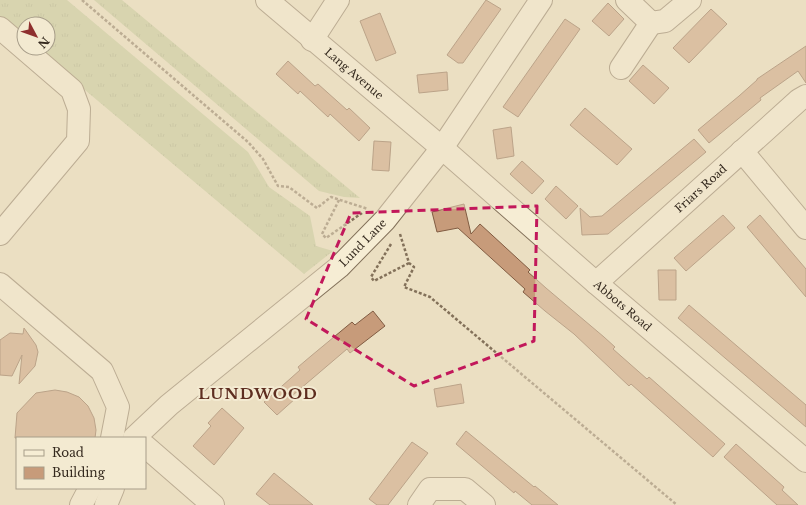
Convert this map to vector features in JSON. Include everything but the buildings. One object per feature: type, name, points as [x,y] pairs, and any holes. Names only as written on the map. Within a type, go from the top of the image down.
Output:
[{"type":"street","name":"Lang Avenue","points":[[267,0],[312,40],[442,148]]},
{"type":"street","points":[[312,40],[338,0]]},
{"type":"street","name":"Lund Lane","points":[[140,437],[169,405],[339,267],[385,220],[442,148],[541,0]]},
{"type":"street","points":[[627,0],[651,23]]},
{"type":"street","points":[[621,68],[651,23],[665,21],[684,5]]},
{"type":"street","points":[[0,28],[72,90],[79,109],[78,141],[0,234]]},
{"type":"street","name":"Friars Road","points":[[596,282],[799,100],[806,96]]},
{"type":"street","name":"Abbots Road","points":[[442,148],[806,461]]},
{"type":"street","points":[[742,151],[806,228]]},
{"type":"street","points":[[0,284],[102,371],[118,407],[112,437]]},
{"type":"street","points":[[146,448],[213,505]]},
{"type":"street","points":[[82,505],[90,489]]},
{"type":"street","points":[[106,505],[113,489]]},
{"type":"street","points":[[419,505],[430,489],[465,489],[484,505]]},
{"type":"path","points":[[82,0],[248,142],[264,159],[278,186],[289,187],[317,208],[331,197],[368,209],[326,238],[322,234],[339,200]]},
{"type":"path","points":[[409,263],[374,281],[371,277],[399,232],[409,263],[414,267],[404,287],[430,297],[676,505]]},
{"type":"highlighted area","points":[[537,206],[534,341],[414,386],[306,319],[351,213]]},
{"type":"green space","points":[[0,0],[67,0],[248,152],[269,187],[310,216],[316,246],[333,251],[304,274],[45,56],[56,56],[56,16],[16,16],[16,31],[0,18]]},
{"type":"green space","points":[[94,0],[122,0],[360,198],[344,197],[319,191]]},
{"type":"district","name":"LUNDWOOD","points":[[258,394]]}]
